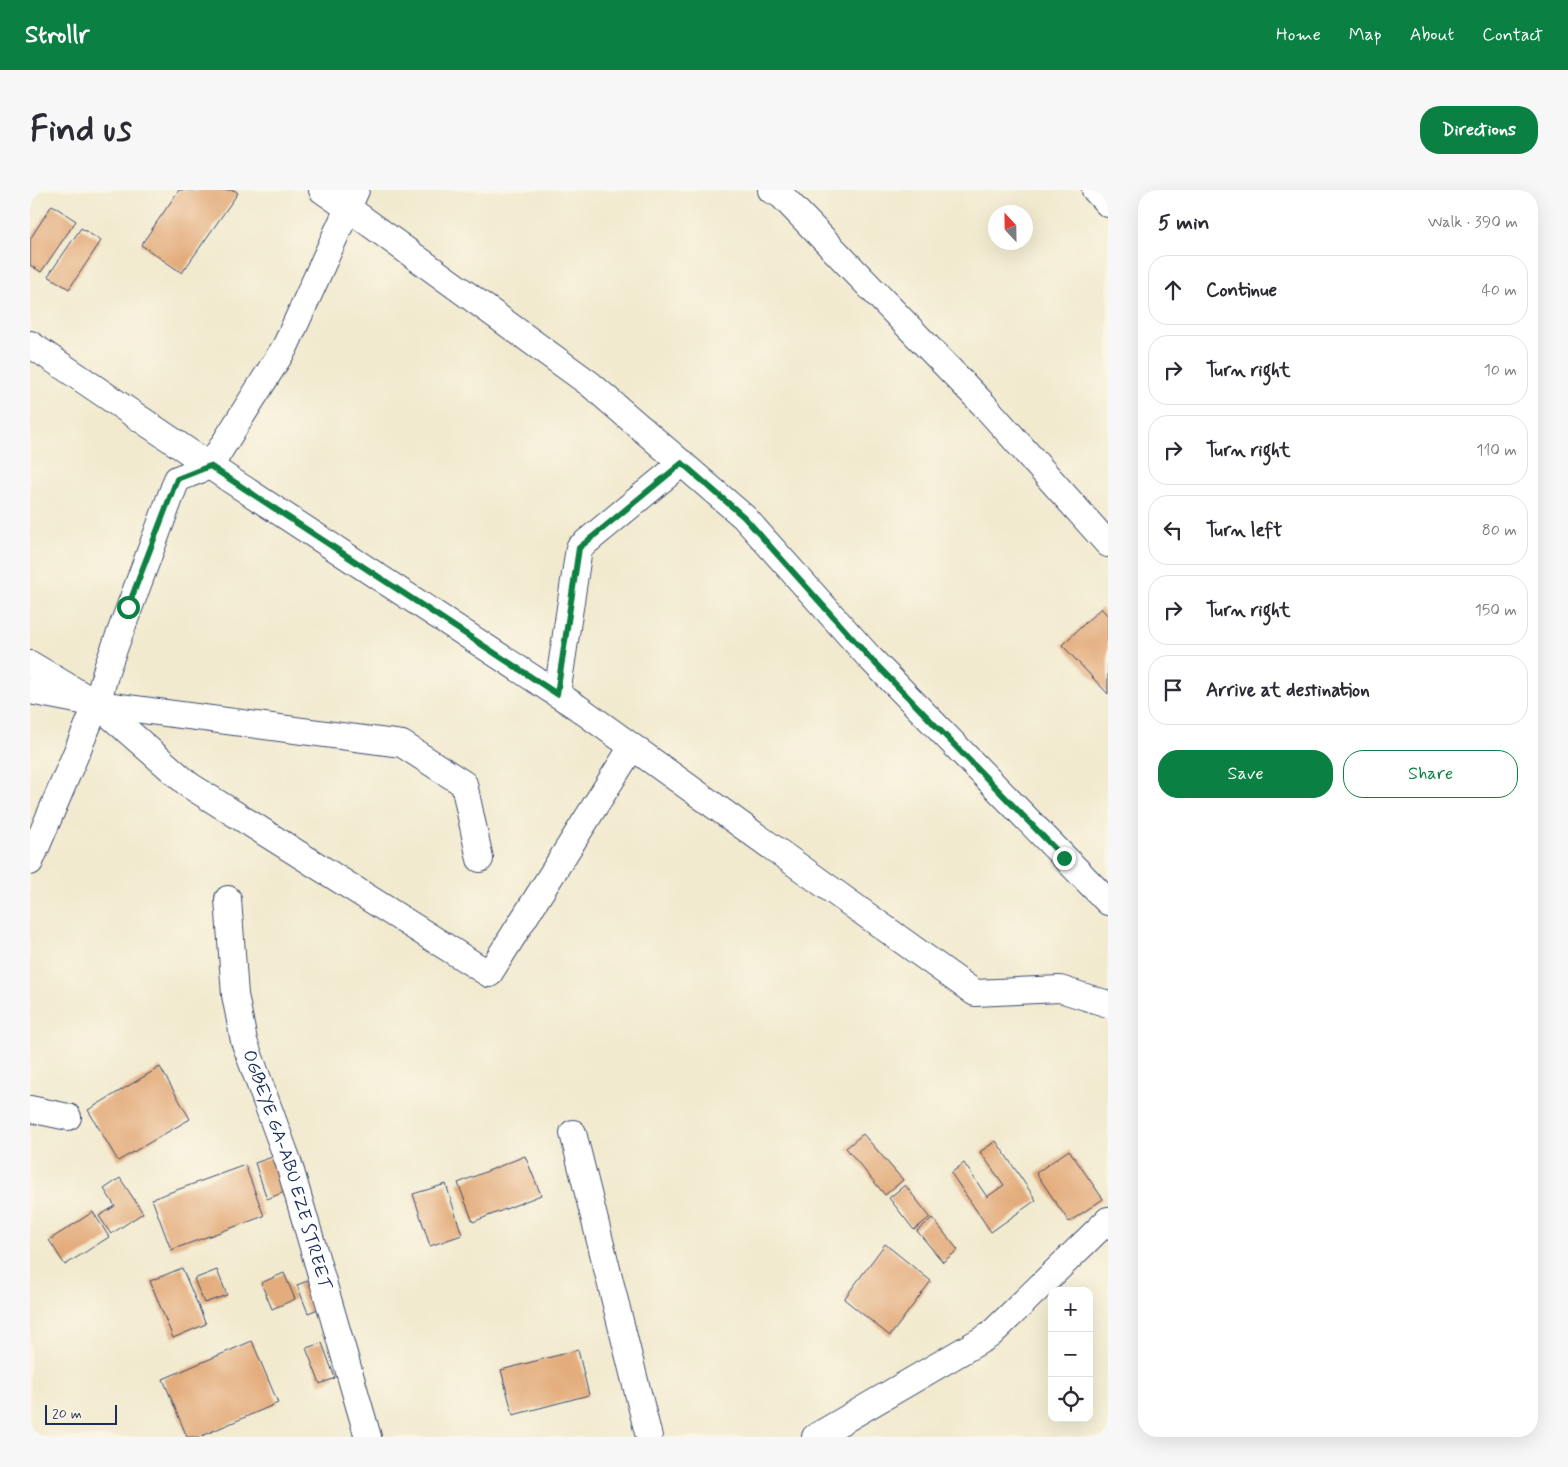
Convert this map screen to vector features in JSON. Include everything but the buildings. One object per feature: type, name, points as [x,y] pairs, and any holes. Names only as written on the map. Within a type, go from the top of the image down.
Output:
[{"type":"street","points":[[322,190],[352,199],[590,384],[744,517],[869,657],[1108,902]]},
{"type":"street","points":[[771,190],[781,195],[984,405],[1108,544]]},
{"type":"street","points":[[1094,190],[1108,204]]},
{"type":"street","points":[[30,862],[98,704],[107,668],[177,479],[210,466],[285,347],[352,199]]},
{"type":"street","points":[[30,344],[210,466],[557,694],[975,993],[1060,989],[1108,1004]]},
{"type":"street","points":[[557,694],[579,548],[682,463]]},
{"type":"street","points":[[30,664],[98,704],[189,785],[488,974],[632,747]]},
{"type":"street","points":[[30,691],[98,704],[402,744],[464,784],[480,859]]},
{"type":"street","name":"OGBEYE GA-ABU EZE STREET","points":[[228,899],[235,995],[244,1042],[288,1161],[368,1437]]},
{"type":"street","points":[[30,1109],[68,1117]]},
{"type":"street","points":[[573,1133],[649,1437]]},
{"type":"street","points":[[815,1437],[990,1335],[1108,1220]]},
{"type":"route","points":[[128,607],[177,479],[210,466],[557,694],[579,548],[682,463],[744,517],[869,657],[1064,858]]}]
